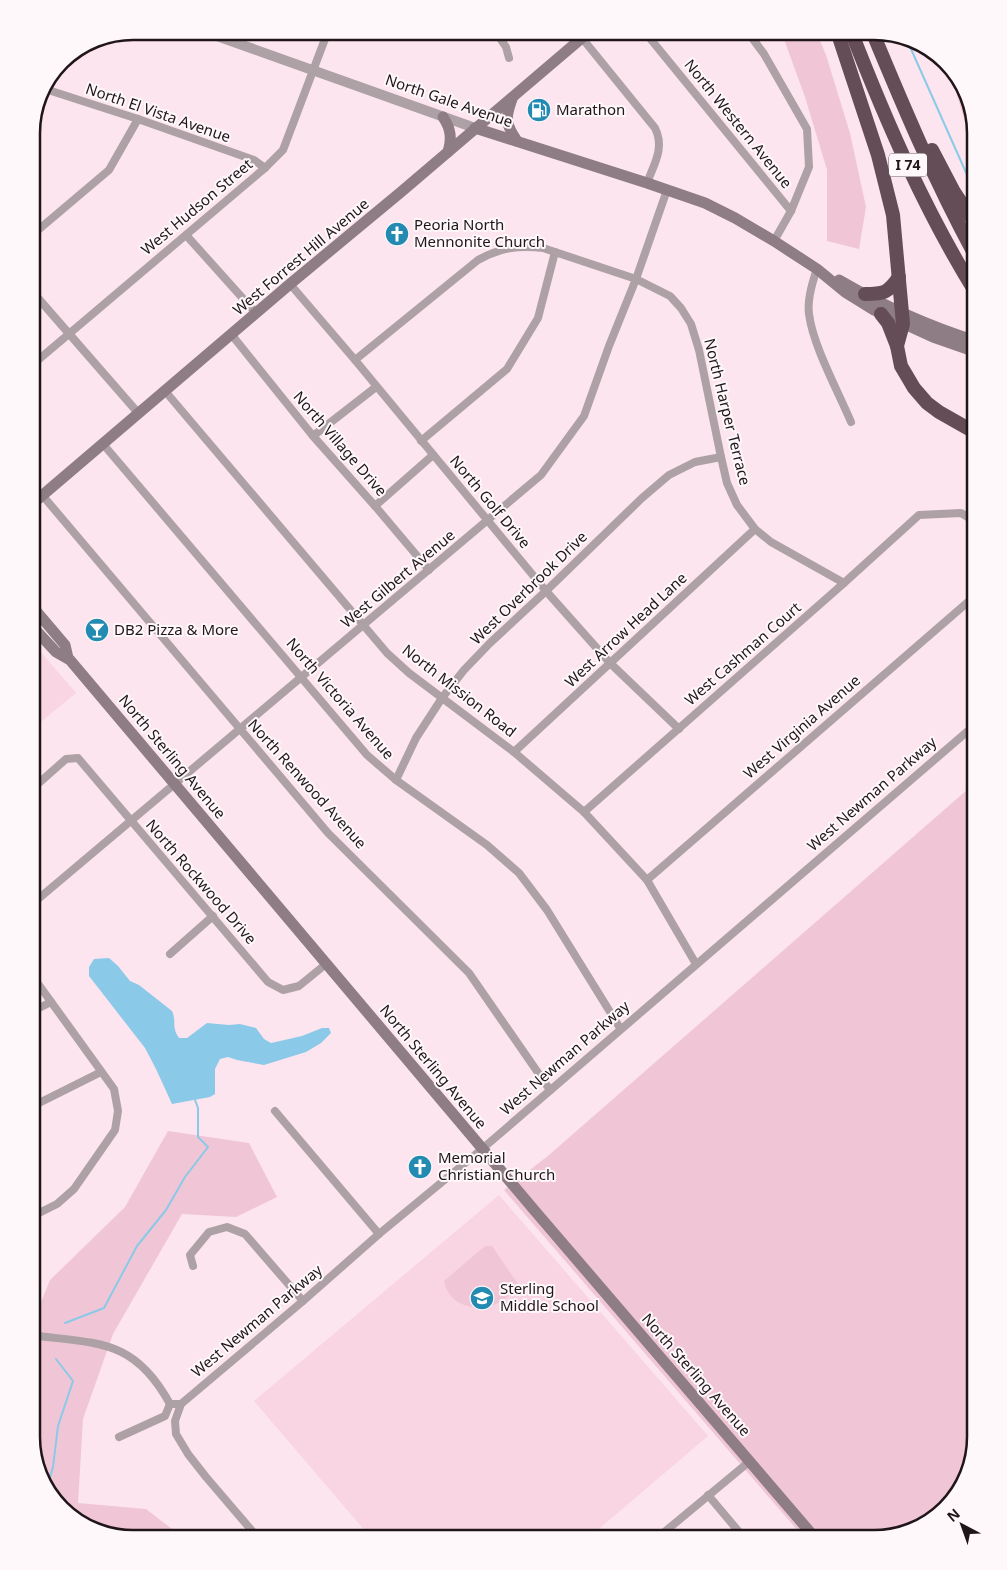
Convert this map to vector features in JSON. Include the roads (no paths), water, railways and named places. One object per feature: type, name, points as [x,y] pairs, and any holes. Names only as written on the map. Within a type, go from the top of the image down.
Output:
[{"type":"highway","points":[[840,40],[884,177],[893,216],[903,318],[897,346]]},
{"type":"highway","name":"I 74","points":[[854,40],[886,117],[920,191],[956,262],[967,279]]},
{"type":"highway","name":"I 74","points":[[875,40],[931,168],[953,216],[967,241]]},
{"type":"highway","points":[[882,40],[920,125],[954,192],[967,212]]},
{"type":"highway","points":[[865,294],[885,292],[892,287],[898,277]]},
{"type":"highway","points":[[881,314],[888,323],[897,346],[901,366],[917,392],[936,410],[967,428]]},
{"type":"main road","name":"West Forrest Hill Avenue","points":[[40,498],[231,334],[580,40]]},
{"type":"main road","points":[[512,97],[506,115],[508,127],[517,141]]},
{"type":"main road","points":[[443,116],[451,134],[448,152]]},
{"type":"main road","name":"North Gale Avenue","points":[[475,128],[705,203],[735,218],[817,269],[865,294],[933,337],[967,349]]},
{"type":"main road","name":"North Gale Avenue","points":[[817,269],[845,292],[881,314],[903,318],[967,338]]},
{"type":"main road","name":"North Sterling Avenue","points":[[40,616],[64,645],[68,658]]},
{"type":"main road","name":"North Sterling Avenue","points":[[40,635],[56,652],[68,658],[482,1149],[808,1530]]},
{"type":"street","name":"North Gale Avenue","points":[[229,40],[475,128]]},
{"type":"street","name":"West Hudson Street","points":[[40,358],[265,168],[283,150],[325,40]]},
{"type":"street","points":[[501,40],[506,47],[509,58]]},
{"type":"street","points":[[590,40],[659,136],[659,152],[647,183]]},
{"type":"street","name":"North Western Avenue","points":[[651,40],[791,211]]},
{"type":"street","points":[[753,40],[764,54],[807,129],[809,167],[791,211],[774,241]]},
{"type":"street","name":"North El Vista Avenue","points":[[50,91],[254,160],[265,168]]},
{"type":"street","points":[[40,228],[109,170],[138,120]]},
{"type":"street","name":"West Gilbert Avenue","points":[[40,897],[541,475],[584,416],[636,279],[667,190]]},
{"type":"street","points":[[186,234],[256,313]]},
{"type":"street","name":"North Harper Terrace","points":[[355,360],[478,260],[512,247],[528,246],[543,248],[636,279],[670,296],[681,308],[691,324],[699,350],[727,483],[737,505],[756,529],[771,542],[844,583]]},
{"type":"street","points":[[421,441],[507,369],[538,318],[555,252]]},
{"type":"street","points":[[817,269],[811,289],[809,314],[816,341],[851,422]]},
{"type":"street","name":"North Golf Drive","points":[[290,284],[546,591],[610,663],[679,729]]},
{"type":"street","points":[[40,300],[139,414]]},
{"type":"street","name":"North Village Drive","points":[[231,334],[313,436],[429,570]]},
{"type":"street","points":[[313,436],[376,387]]},
{"type":"street","name":"North Mission Road","points":[[165,392],[387,653],[409,673],[514,752],[584,812],[647,880],[696,964]]},
{"type":"street","name":"North Victoria Avenue","points":[[103,444],[367,755],[396,780],[487,845],[519,873],[546,910],[620,1028]]},
{"type":"street","points":[[375,506],[433,455]]},
{"type":"street","name":"West Overbrook Drive","points":[[396,780],[416,738],[442,698],[464,670],[484,650],[642,498],[669,475],[695,462],[721,457]]},
{"type":"street","name":"North Renwood Avenue","points":[[43,496],[328,833],[469,972],[550,1090]]},
{"type":"street","name":"West Cashman Court","points":[[584,812],[919,515],[961,513],[967,517]]},
{"type":"street","name":"West Arrow Head Lane","points":[[514,752],[756,529]]},
{"type":"street","name":"West Virginia Avenue","points":[[647,880],[967,603]]},
{"type":"street","name":"West Newman Parkway","points":[[181,1404],[379,1234],[482,1149],[620,1028],[967,732]]},
{"type":"street","name":"North Rockwood Drive","points":[[40,782],[66,759],[78,758],[268,982],[283,990],[299,986],[326,964]]},
{"type":"street","points":[[170,954],[213,916]]},
{"type":"street","points":[[40,987],[114,1089],[118,1110],[115,1130],[74,1190],[57,1204],[40,1212]]},
{"type":"street","points":[[40,1008],[51,1002]]},
{"type":"street","points":[[40,1102],[101,1072]]},
{"type":"street","points":[[275,1111],[379,1234]]},
{"type":"street","points":[[193,1266],[190,1255],[209,1232],[226,1227],[245,1234],[303,1301]]},
{"type":"street","points":[[40,1336],[103,1345],[124,1352],[150,1373],[170,1404]]},
{"type":"street","points":[[170,1404],[181,1404],[175,1422],[176,1434],[188,1454],[251,1530]]},
{"type":"street","points":[[119,1437],[165,1416],[170,1404]]},
{"type":"street","points":[[667,1530],[750,1460]]},
{"type":"street","points":[[708,1496],[737,1530]]},
{"type":"water","points":[[109,958],[130,981],[139,985],[172,1011],[175,1030],[179,1038],[187,1038],[207,1023],[240,1024],[256,1028],[264,1039],[271,1043],[302,1036],[322,1028],[329,1028],[331,1033],[321,1043],[306,1052],[264,1065],[228,1057],[220,1059],[215,1069],[215,1094],[210,1097],[172,1104],[145,1048],[89,976],[89,967],[94,959]]},
{"type":"waterway","points":[[911,48],[967,175]]},
{"type":"waterway","points":[[65,1323],[104,1308],[137,1246],[166,1210],[185,1177],[208,1147],[198,1137],[198,1108],[195,1100]]},
{"type":"waterway","points":[[50,1478],[58,1426],[73,1381],[56,1359]]},
{"type":"place","name":"Marathon","points":[[539,110]]},
{"type":"place","name":"Peoria North Mennonite Church","points":[[397,234]]},
{"type":"place","name":"DB2 Pizza & More","points":[[97,630]]},
{"type":"place","name":"Memorial Christian Church","points":[[420,1167]]},
{"type":"place","name":"Sterling Middle School","points":[[482,1298]]}]
